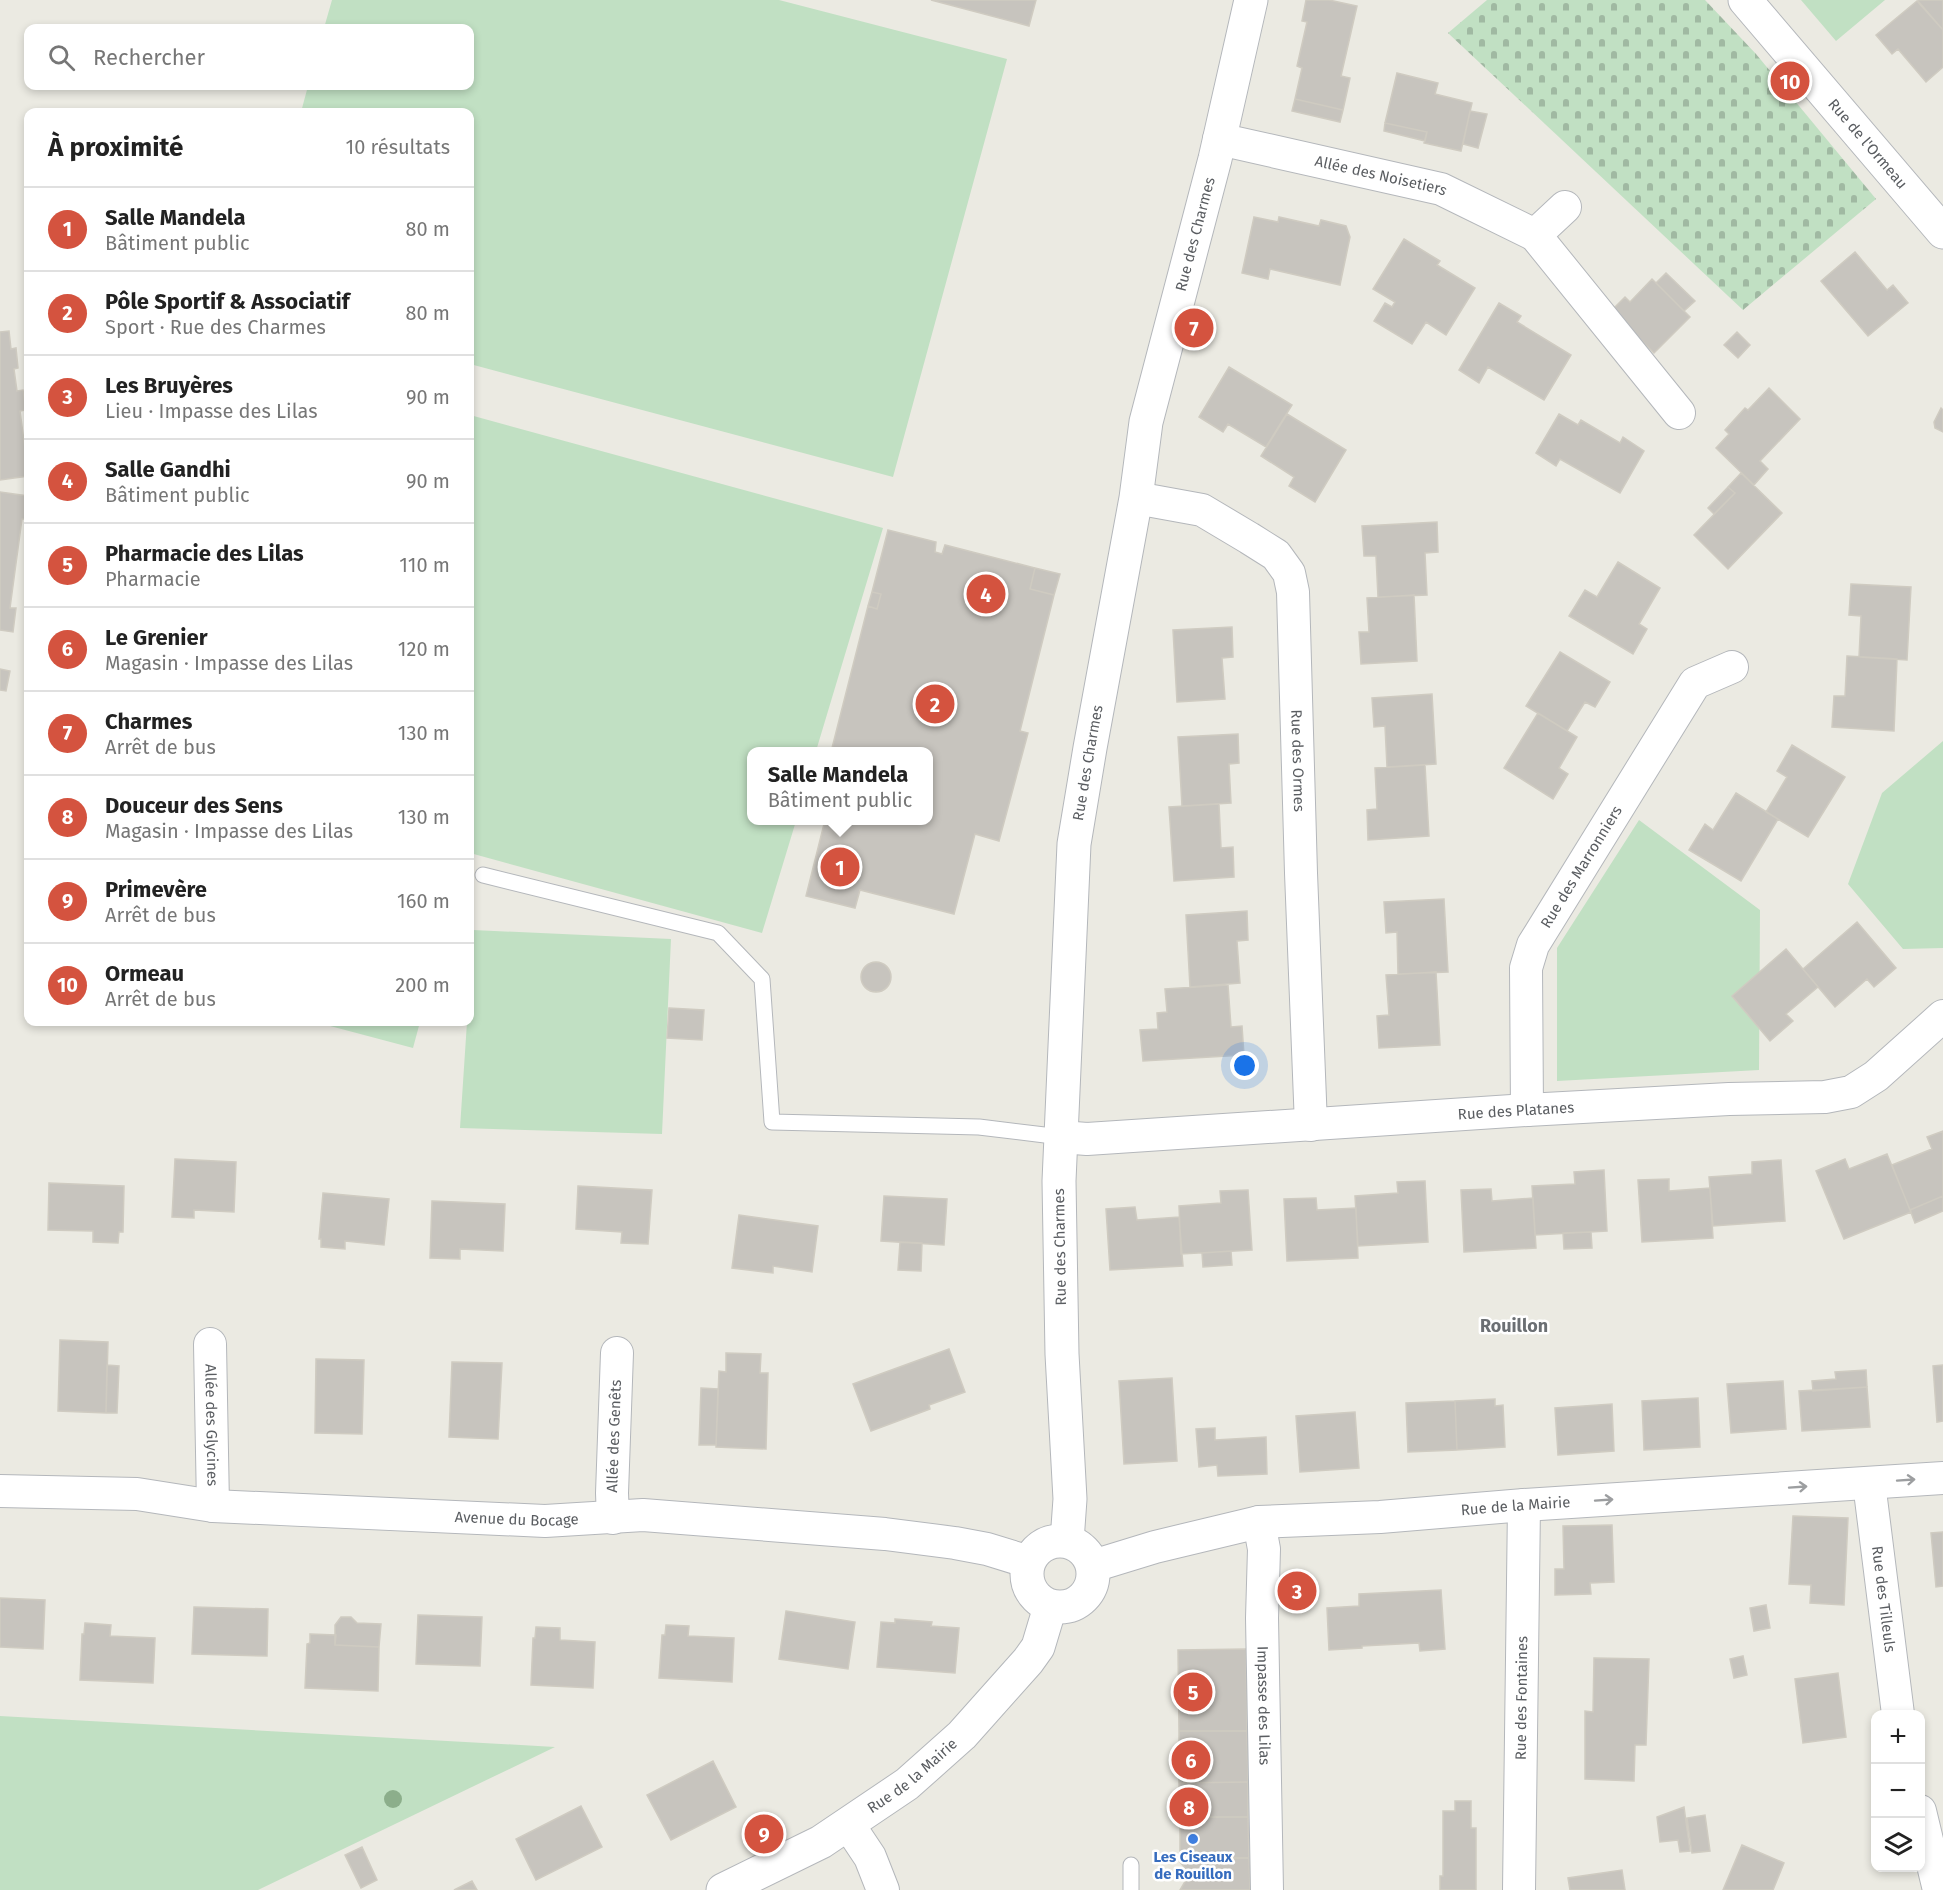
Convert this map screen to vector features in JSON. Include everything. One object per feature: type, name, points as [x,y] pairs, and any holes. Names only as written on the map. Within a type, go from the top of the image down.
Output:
[{"type":"street","name":"Rue des Charmes","points":[[1067,1541],[1070,1499],[1062,1354],[1059,1235],[1074,844],[1136,498],[1146,422],[1219,139],[1251,0]]},
{"type":"street","name":"Rue de l'Ormeau","points":[[1745,0],[1943,232]]},
{"type":"street","name":"Allée des Noisetiers","points":[[1219,139],[1441,189],[1535,235],[1679,413]]},
{"type":"street","points":[[1535,235],[1565,207]]},
{"type":"street","name":"Rue des Ormes","points":[[1136,498],[1202,510],[1276,555],[1289,573],[1293,592],[1311,1125]]},
{"type":"street","name":"Rue des Marronniers","points":[[1527,1110],[1526,968],[1533,945],[1695,683],[1732,668]]},
{"type":"street","name":"Rue des Platanes","points":[[1061,1137],[1087,1139],[1527,1110],[1825,1096],[1851,1092],[1876,1076],[1943,1016]]},
{"type":"street","name":"Allée des Glycines","points":[[210,1344],[213,1506]]},
{"type":"street","name":"Allée des Genêts","points":[[613,1518],[616,1353]]},
{"type":"street","name":"Rue de la Mairie","points":[[1093,1566],[1155,1547],[1259,1522],[1380,1517],[1524,1505],[1943,1478]]},
{"type":"street","name":"Rue des Tilleuls","points":[[1869,1483],[1897,1710]]},
{"type":"street","name":"Avenue du Bocage","points":[[0,1491],[137,1494],[213,1506],[545,1521],[643,1515],[885,1534],[955,1543],[1029,1562]]},
{"type":"street","name":"Rue des Fontaines","points":[[1519,1890],[1524,1505]]},
{"type":"street","name":"Impasse des Lilas","points":[[1259,1522],[1264,1549],[1262,1618],[1267,1890]]},
{"type":"street","points":[[1067,1541],[1084,1550],[1093,1566],[1093,1584],[1084,1598],[1069,1607],[1050,1607],[1042,1603],[1030,1589],[1027,1571],[1029,1562],[1044,1545],[1067,1541]]},
{"type":"street","name":"Rue de la Mairie","points":[[723,1890],[821,1842],[907,1784],[962,1735],[1038,1647],[1050,1607]]},
{"type":"street","points":[[1922,1818],[1939,1890]]},
{"type":"street","points":[[848,1824],[870,1857],[883,1890]]},
{"type":"lane","points":[[483,875],[718,933],[762,979],[772,1122],[979,1127],[1061,1137]]},
{"type":"lane","points":[[1131,1865],[1131,1890]]},
{"type":"green space","points":[[332,0],[779,0],[1007,59],[893,477],[474,365],[474,108],[302,108],[307,90],[474,90],[474,24],[325,24]]},
{"type":"green space","points":[[1487,0],[1705,0],[1756,54],[1876,199],[1743,310],[1448,33]]},
{"type":"green space","points":[[1801,0],[1885,0],[1836,41]]},
{"type":"green space","points":[[474,416],[883,528],[817,747],[747,747],[747,825],[795,825],[762,933],[474,854]]},
{"type":"green space","points":[[1943,741],[1943,948],[1903,949],[1848,884],[1882,793]]},
{"type":"green space","points":[[1639,820],[1760,910],[1759,1070],[1557,1081],[1557,948]]},
{"type":"green space","points":[[474,930],[671,939],[662,1134],[460,1128],[467,1026],[474,1026]]},
{"type":"green space","points":[[330,1026],[419,1026],[413,1048]]},
{"type":"green space","points":[[0,1716],[555,1747],[258,1890],[0,1890]]},
{"type":"building","points":[[931,0],[1036,0],[1029,26]]},
{"type":"building","points":[[1306,0],[1329,0],[1357,6],[1341,76],[1350,78],[1343,110],[1295,99],[1302,68],[1297,66],[1307,22],[1302,21]]},
{"type":"building","points":[[1943,0],[1943,30],[1918,1]]},
{"type":"building","points":[[1917,1],[1943,30],[1943,67],[1926,82],[1898,49],[1892,54],[1876,35]]},
{"type":"building","points":[[1397,73],[1438,83],[1435,94],[1472,103],[1461,151],[1424,143],[1427,132],[1385,123]]},
{"type":"building","points":[[1295,99],[1343,110],[1340,122],[1292,111]]},
{"type":"building","points":[[1470,111],[1487,114],[1478,148],[1463,144]]},
{"type":"building","points":[[1385,123],[1427,132],[1425,141],[1384,131]]},
{"type":"building","points":[[1254,217],[1278,222],[1279,217],[1319,226],[1321,220],[1346,226],[1350,237],[1340,285],[1270,269],[1268,279],[1242,273]]},
{"type":"building","points":[[1404,239],[1440,261],[1437,265],[1475,288],[1446,335],[1426,322],[1412,344],[1374,321],[1385,303],[1392,307],[1395,302],[1373,289]]},
{"type":"building","points":[[1855,252],[1887,290],[1893,285],[1908,303],[1868,336],[1821,281]]},
{"type":"building","points":[[1666,273],[1695,301],[1684,311],[1656,283]]},
{"type":"building","points":[[1652,279],[1690,317],[1654,353],[1611,311],[1625,297],[1630,302]]},
{"type":"building","points":[[1499,303],[1521,316],[1517,322],[1571,355],[1544,400],[1488,367],[1479,383],[1459,370]]},
{"type":"building","points":[[9,331],[11,349],[16,348],[18,368],[14,369],[17,391],[23,390],[24,410],[20,411],[24,441],[24,477],[0,480],[0,332]]},
{"type":"building","points":[[1737,332],[1750,345],[1738,358],[1724,345]]},
{"type":"building","points":[[1229,367],[1292,405],[1266,447],[1228,424],[1223,432],[1199,417]]},
{"type":"building","points":[[1769,388],[1800,419],[1760,461],[1768,469],[1754,485],[1716,448],[1729,434],[1725,430],[1745,408],[1748,410]]},
{"type":"building","points":[[1941,408],[1943,410],[1943,432],[1935,428],[1934,422]]},
{"type":"building","points":[[1287,414],[1346,450],[1315,502],[1289,486],[1294,477],[1261,456]]},
{"type":"building","points":[[1559,414],[1578,425],[1581,420],[1620,443],[1623,437],[1644,451],[1620,493],[1560,459],[1556,466],[1536,453]]},
{"type":"building","points":[[1741,473],[1782,513],[1728,569],[1694,535],[1735,493],[1728,487]]},
{"type":"building","points":[[1728,487],[1735,493],[1714,514],[1708,508]]},
{"type":"building","points":[[0,492],[24,495],[24,519],[22,519],[10,608],[16,608],[13,632],[0,630]]},
{"type":"building","points":[[1437,522],[1438,552],[1425,553],[1427,595],[1378,597],[1376,556],[1364,556],[1362,526]]},
{"type":"building","points":[[888,530],[936,542],[935,552],[942,554],[945,545],[1035,568],[1030,589],[1054,595],[1020,731],[1028,733],[999,841],[975,834],[954,914],[860,890],[855,908],[806,896],[824,825],[933,825],[933,747],[832,747],[868,606],[877,609],[881,594],[872,592]]},
{"type":"building","points":[[1618,562],[1660,588],[1639,624],[1647,629],[1633,654],[1569,616],[1585,590],[1597,597]]},
{"type":"building","points":[[1035,568],[1060,574],[1054,595],[1030,589]]},
{"type":"building","points":[[1851,584],[1911,587],[1907,660],[1859,657],[1861,616],[1849,615]]},
{"type":"building","points":[[872,592],[881,594],[877,609],[868,606]]},
{"type":"building","points":[[1414,595],[1417,661],[1361,664],[1359,632],[1369,632],[1367,598]]},
{"type":"building","points":[[1232,627],[1233,657],[1222,658],[1225,699],[1177,702],[1173,630]]},
{"type":"building","points":[[1560,652],[1610,682],[1595,707],[1585,702],[1567,731],[1526,706]]},
{"type":"building","points":[[1847,656],[1897,659],[1894,731],[1832,727],[1834,696],[1845,696]]},
{"type":"building","points":[[0,669],[10,671],[6,691],[0,690]]},
{"type":"building","points":[[1432,694],[1436,764],[1387,767],[1385,726],[1374,727],[1372,698]]},
{"type":"building","points":[[1538,713],[1577,737],[1559,768],[1568,774],[1553,799],[1504,768]]},
{"type":"building","points":[[1238,734],[1239,763],[1229,764],[1231,803],[1182,806],[1178,737]]},
{"type":"building","points":[[1792,745],[1845,777],[1808,837],[1766,812],[1787,777],[1777,771]]},
{"type":"building","points":[[1425,765],[1429,836],[1368,840],[1367,810],[1377,809],[1375,768]]},
{"type":"building","points":[[1736,793],[1778,819],[1741,881],[1689,850],[1705,824],[1713,830]]},
{"type":"building","points":[[1219,804],[1221,848],[1233,847],[1234,877],[1174,881],[1169,807]]},
{"type":"building","points":[[1444,899],[1448,972],[1398,974],[1397,932],[1386,933],[1384,902]]},
{"type":"building","points":[[1247,911],[1248,940],[1237,941],[1240,983],[1190,987],[1186,915]]},
{"type":"building","points":[[1857,922],[1896,968],[1874,987],[1867,979],[1835,1007],[1803,969]]},
{"type":"building","points":[[1786,949],[1818,987],[1786,1014],[1793,1021],[1770,1041],[1732,996]]},
{"type":"building","points":[[876,962],[887,966],[891,977],[887,988],[876,992],[865,988],[861,977],[865,966]]},
{"type":"building","points":[[1436,972],[1440,1045],[1379,1048],[1377,1016],[1389,1015],[1386,975]]},
{"type":"building","points":[[1228,985],[1231,1027],[1242,1026],[1244,1055],[1143,1061],[1140,1030],[1158,1029],[1157,1013],[1167,1012],[1165,989]]},
{"type":"building","points":[[669,1008],[704,1010],[702,1040],[667,1038]]},
{"type":"building","points":[[1943,1131],[1943,1196],[1910,1210],[1892,1165],[1932,1149],[1927,1137]]},
{"type":"building","points":[[1887,1154],[1911,1212],[1844,1239],[1816,1171],[1845,1159],[1849,1169]]},
{"type":"building","points":[[175,1159],[236,1162],[234,1212],[194,1210],[194,1218],[172,1217]]},
{"type":"building","points":[[1781,1160],[1785,1221],[1713,1226],[1709,1177],[1752,1174],[1752,1162]]},
{"type":"building","points":[[1604,1170],[1607,1231],[1535,1235],[1532,1186],[1575,1184],[1574,1172]]},
{"type":"building","points":[[1669,1179],[1669,1191],[1710,1188],[1713,1238],[1642,1242],[1638,1180]]},
{"type":"building","points":[[1425,1181],[1428,1242],[1358,1246],[1355,1196],[1398,1193],[1397,1182]]},
{"type":"building","points":[[49,1183],[124,1186],[123,1232],[119,1232],[118,1243],[93,1242],[93,1231],[48,1230]]},
{"type":"building","points":[[578,1186],[652,1190],[648,1244],[621,1243],[622,1232],[576,1229]]},
{"type":"building","points":[[1491,1189],[1492,1201],[1533,1198],[1536,1248],[1464,1252],[1461,1190]]},
{"type":"building","points":[[1248,1190],[1252,1250],[1181,1254],[1179,1206],[1221,1203],[1220,1191]]},
{"type":"building","points":[[323,1193],[389,1199],[384,1245],[345,1241],[345,1249],[321,1247],[321,1239],[319,1239]]},
{"type":"building","points":[[884,1196],[947,1199],[944,1245],[881,1241]]},
{"type":"building","points":[[1943,1196],[1943,1211],[1915,1223],[1910,1210]]},
{"type":"building","points":[[1316,1198],[1317,1210],[1356,1208],[1358,1258],[1287,1261],[1284,1199]]},
{"type":"building","points":[[432,1201],[505,1204],[503,1251],[460,1249],[460,1259],[430,1258]]},
{"type":"building","points":[[1135,1207],[1137,1220],[1179,1217],[1183,1266],[1110,1270],[1106,1209]]},
{"type":"building","points":[[739,1215],[818,1226],[812,1272],[773,1266],[773,1273],[732,1268]]},
{"type":"building","points":[[1591,1232],[1592,1248],[1564,1249],[1563,1233]]},
{"type":"building","points":[[900,1242],[922,1243],[921,1271],[898,1270]]},
{"type":"building","points":[[1231,1251],[1232,1265],[1203,1267],[1202,1253]]},
{"type":"building","points":[[60,1340],[108,1342],[106,1413],[58,1411]]},
{"type":"building","points":[[949,1349],[965,1392],[929,1405],[930,1409],[871,1431],[853,1384]]},
{"type":"building","points":[[726,1353],[761,1354],[760,1373],[768,1373],[766,1449],[716,1447],[719,1371],[726,1372]]},
{"type":"building","points":[[316,1359],[364,1360],[362,1434],[315,1433]]},
{"type":"building","points":[[452,1362],[502,1363],[498,1439],[449,1437]]},
{"type":"building","points":[[107,1365],[119,1366],[117,1413],[106,1413]]},
{"type":"building","points":[[1943,1365],[1943,1421],[1937,1422],[1933,1366]]},
{"type":"building","points":[[1866,1370],[1867,1387],[1813,1391],[1812,1381],[1836,1379],[1835,1372]]},
{"type":"building","points":[[1172,1378],[1177,1461],[1124,1464],[1119,1381]]},
{"type":"building","points":[[1783,1381],[1786,1429],[1731,1433],[1727,1384]]},
{"type":"building","points":[[1867,1387],[1870,1427],[1802,1431],[1799,1391]]},
{"type":"building","points":[[701,1388],[718,1389],[716,1445],[699,1445]]},
{"type":"building","points":[[1698,1398],[1700,1447],[1644,1450],[1642,1401]]},
{"type":"building","points":[[1495,1399],[1495,1406],[1503,1405],[1505,1447],[1457,1450],[1455,1401]]},
{"type":"building","points":[[1455,1401],[1457,1450],[1408,1452],[1406,1403]]},
{"type":"building","points":[[1612,1404],[1614,1451],[1558,1455],[1555,1408]]},
{"type":"building","points":[[1355,1412],[1359,1468],[1300,1472],[1296,1416]]},
{"type":"building","points":[[1215,1428],[1215,1440],[1266,1437],[1267,1474],[1218,1476],[1217,1465],[1199,1467],[1196,1429]]},
{"type":"building","points":[[1793,1516],[1848,1518],[1844,1605],[1810,1603],[1811,1585],[1789,1584]]},
{"type":"building","points":[[1612,1525],[1614,1582],[1590,1583],[1591,1594],[1555,1595],[1555,1569],[1564,1569],[1563,1526]]},
{"type":"building","points":[[1943,1532],[1943,1586],[1936,1587],[1931,1533]]},
{"type":"building","points":[[1285,1580],[1309,1581],[1308,1602],[1285,1601]]},
{"type":"building","points":[[1441,1590],[1445,1649],[1420,1651],[1419,1643],[1329,1650],[1327,1608],[1359,1606],[1359,1594]]},
{"type":"building","points":[[0,1598],[45,1600],[43,1649],[0,1647]]},
{"type":"building","points":[[1766,1605],[1770,1628],[1754,1631],[1750,1608]]},
{"type":"building","points":[[194,1607],[268,1609],[267,1656],[192,1654]]},
{"type":"building","points":[[786,1611],[855,1622],[848,1669],[779,1659]]},
{"type":"building","points":[[418,1615],[482,1617],[480,1666],[416,1664]]},
{"type":"building","points":[[341,1617],[351,1617],[357,1623],[381,1624],[379,1647],[335,1645],[335,1625]]},
{"type":"building","points":[[895,1619],[932,1622],[931,1626],[959,1628],[955,1673],[877,1667],[881,1622],[895,1623]]},
{"type":"building","points":[[85,1623],[111,1625],[110,1636],[155,1638],[153,1683],[80,1680],[82,1634],[84,1634]]},
{"type":"building","points":[[666,1625],[689,1626],[688,1636],[734,1638],[732,1682],[659,1678],[662,1635],[665,1635]]},
{"type":"building","points":[[536,1627],[560,1628],[560,1640],[595,1642],[593,1688],[531,1685],[533,1638],[535,1638]]},
{"type":"building","points":[[310,1634],[336,1635],[335,1645],[379,1647],[378,1691],[305,1688],[307,1644],[310,1643]]},
{"type":"building","points":[[1246,1649],[1247,1731],[1179,1731],[1178,1650]]},
{"type":"building","points":[[1743,1656],[1747,1675],[1734,1678],[1730,1659]]},
{"type":"building","points":[[1594,1658],[1649,1659],[1646,1745],[1635,1745],[1634,1781],[1585,1779],[1585,1711],[1593,1712]]},
{"type":"building","points":[[1838,1673],[1846,1737],[1803,1743],[1795,1679]]},
{"type":"building","points":[[1179,1731],[1247,1731],[1248,1782],[1179,1783]]},
{"type":"building","points":[[713,1761],[736,1807],[671,1840],[647,1795]]},
{"type":"building","points":[[1248,1782],[1248,1817],[1180,1817],[1179,1783]]},
{"type":"building","points":[[1455,1801],[1471,1801],[1471,1828],[1476,1828],[1476,1890],[1440,1890],[1440,1876],[1443,1876],[1443,1811],[1455,1811]]},
{"type":"building","points":[[581,1806],[602,1847],[536,1880],[516,1839]]},
{"type":"building","points":[[1684,1807],[1690,1851],[1680,1852],[1678,1840],[1660,1842],[1657,1817]]},
{"type":"building","points":[[1705,1815],[1710,1851],[1692,1853],[1687,1818]]},
{"type":"building","points":[[1180,1817],[1248,1817],[1249,1858],[1180,1858]]},
{"type":"building","points":[[775,1827],[779,1834],[758,1846],[755,1838]]},
{"type":"building","points":[[1742,1845],[1784,1863],[1773,1890],[1723,1890]]},
{"type":"building","points":[[362,1847],[377,1880],[361,1888],[345,1855]]},
{"type":"building","points":[[1180,1858],[1249,1858],[1250,1890],[1180,1890],[1186,1880],[1186,1869],[1180,1862]]},
{"type":"building","points":[[1622,1870],[1625,1890],[1570,1890],[1568,1878]]},
{"type":"building","points":[[472,1881],[477,1890],[454,1890]]},
{"type":"place","name":"Ormeau","points":[[1790,81]]},
{"type":"place","name":"Charmes","points":[[1194,328]]},
{"type":"place","name":"Salle Gandhi","points":[[986,594]]},
{"type":"place","name":"Pôle Sportif & Associatif","points":[[935,704]]},
{"type":"place","name":"Salle Mandela","points":[[840,867]]},
{"type":"place","name":"Les Bruyères","points":[[1297,1591]]},
{"type":"place","name":"Pharmacie des Lilas","points":[[1193,1692]]},
{"type":"place","name":"Le Grenier","points":[[1191,1760]]},
{"type":"place","name":"Douceur des Sens","points":[[1189,1807]]},
{"type":"place","name":"Primevère","points":[[764,1834]]},
{"type":"place","name":"Les Ciseaux de Rouillon","points":[[1193,1839]]},
{"type":"district","name":"Rouillon","points":[[1514,1326]]}]
